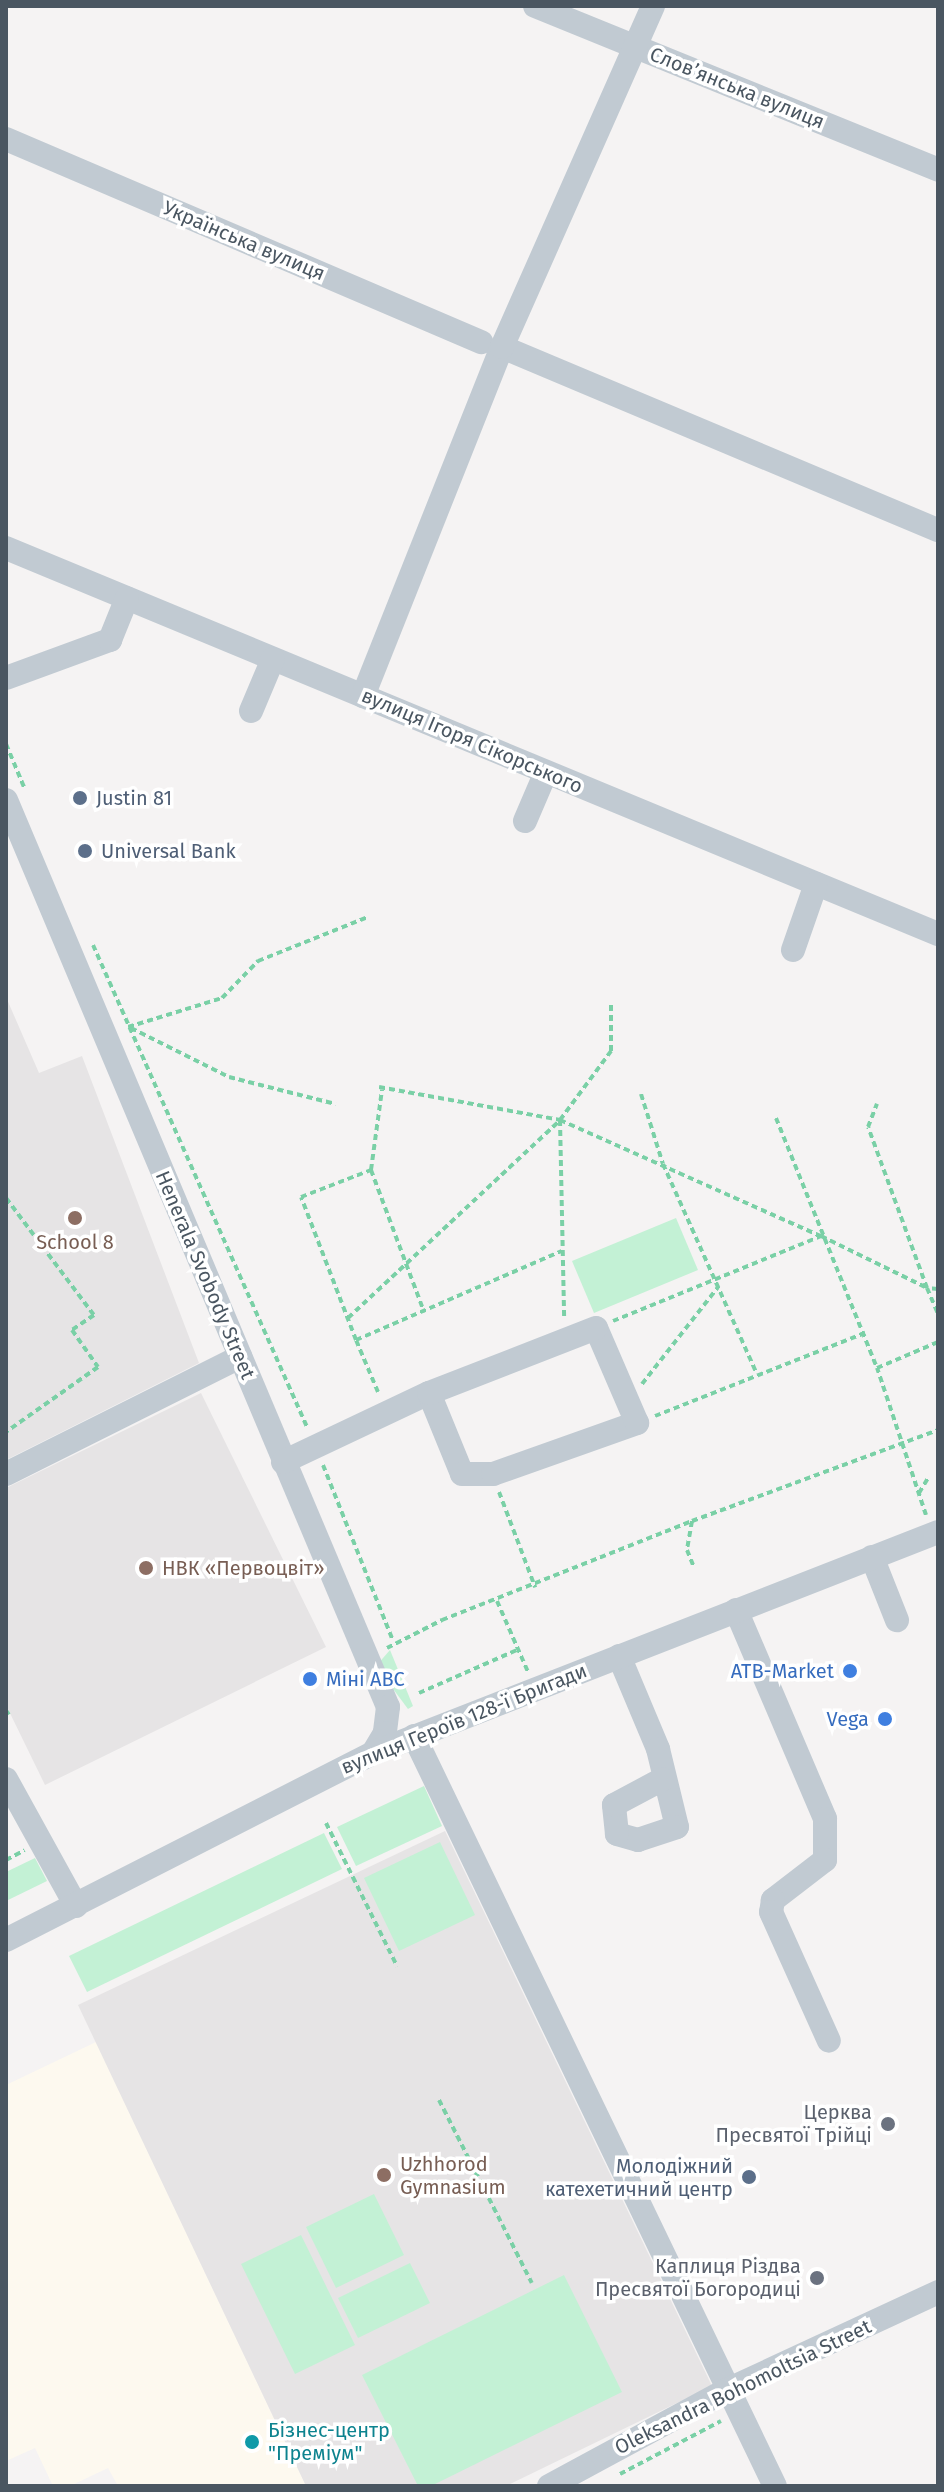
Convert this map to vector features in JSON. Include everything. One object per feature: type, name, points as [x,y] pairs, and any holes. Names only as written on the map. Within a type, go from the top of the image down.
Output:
[{"type":"street","name":"Словʼянська вулиця","points":[[535,6],[938,170]]},
{"type":"street","points":[[363,696],[492,344],[637,48],[653,6]]},
{"type":"street","name":"Українська вулиця","points":[[6,139],[938,530]]},
{"type":"street","name":"вулиця Ігоря Сікорського","points":[[6,548],[938,934]]},
{"type":"street","points":[[6,678],[110,640],[127,598]]},
{"type":"street","points":[[251,711],[273,659]]},
{"type":"street","points":[[525,821],[546,772]]},
{"type":"street","name":"Henerala Svobody Street","points":[[18,801],[240,1357],[388,1707]]},
{"type":"street","points":[[793,950],[816,884]]},
{"type":"street","points":[[283,1462],[429,1393],[596,1328],[633,1412],[493,1474],[462,1474],[429,1393]]},
{"type":"street","points":[[6,1474],[240,1357]]},
{"type":"street","name":"вулиця Героїв 128-ї Бригади","points":[[6,1940],[373,1753],[935,1533]]},
{"type":"street","points":[[872,1557],[897,1620]]},
{"type":"street","points":[[736,1610],[825,1819],[825,1860],[773,1900],[771,1912],[829,2041]]},
{"type":"street","points":[[619,1656],[658,1749],[663,1779]]},
{"type":"street","points":[[388,1707],[420,1733],[725,2391],[775,2486]]},
{"type":"street","points":[[373,1753],[385,1733],[388,1707]]},
{"type":"street","points":[[6,1779],[76,1906]]},
{"type":"street","name":"Oleksandra Bohomoltsia Street","points":[[549,2486],[725,2391],[938,2292]]},
{"type":"path","points":[[6,744],[18,801]]},
{"type":"path","points":[[128,1027],[222,998],[258,961],[368,917]]},
{"type":"path","points":[[92,942],[316,1447],[393,1641]]},
{"type":"path","points":[[348,1318],[560,1120],[611,1051],[611,1002]]},
{"type":"path","points":[[128,1027],[229,1077],[336,1104]]},
{"type":"path","points":[[424,1312],[404,1267],[371,1170],[381,1088],[560,1120],[821,1236],[927,1288],[938,1289]]},
{"type":"path","points":[[641,1094],[663,1164],[757,1374]]},
{"type":"path","points":[[877,1104],[868,1127],[938,1314]]},
{"type":"path","points":[[776,1118],[821,1236],[865,1333],[935,1533]]},
{"type":"path","points":[[560,1120],[565,1340]]},
{"type":"path","points":[[371,1170],[301,1197],[387,1413]]},
{"type":"path","points":[[6,1198],[94,1315],[72,1330],[98,1367],[6,1432]]},
{"type":"path","points":[[596,1328],[714,1277],[821,1236]]},
{"type":"path","points":[[356,1340],[562,1251]]},
{"type":"path","points":[[633,1412],[719,1286]]},
{"type":"path","points":[[633,1412],[757,1374],[865,1333]]},
{"type":"path","points":[[877,1368],[938,1342]]},
{"type":"path","points":[[369,1663],[393,1641],[535,1587],[692,1521],[938,1430]]},
{"type":"path","points":[[493,1474],[535,1587]]},
{"type":"path","points":[[919,1493],[928,1478]]},
{"type":"path","points":[[692,1521],[687,1550],[694,1567]]},
{"type":"path","points":[[497,1601],[537,1688]]},
{"type":"path","points":[[419,1693],[517,1650]]},
{"type":"path","points":[[326,1823],[397,1966]]},
{"type":"path","points":[[439,2100],[532,2283]]},
{"type":"shaded area","name":"School 8","points":[[6,997],[39,1073],[82,1056],[199,1363],[6,1460]]},
{"type":"shaded area","name":"НВК «Первоцвіт»","points":[[201,1393],[326,1647],[45,1785],[6,1705],[6,1488]]},
{"type":"shaded area","name":"Uzhhorod Gymnasium","points":[[445,1831],[712,2386],[506,2486],[306,2486],[78,2005]]},
{"type":"shaded area","points":[[96,2042],[306,2486],[118,2486],[108,2468],[70,2486],[53,2486],[35,2448],[6,2461],[6,2085]]},
{"type":"green space","points":[[676,1218],[698,1270],[594,1313],[572,1261]]},
{"type":"green space","points":[[390,1650],[413,1706],[408,1709],[376,1666]]},
{"type":"green space","points":[[424,1786],[442,1826],[356,1866],[337,1827]]},
{"type":"green space","points":[[324,1833],[342,1869],[87,1992],[69,1956]]},
{"type":"green space","points":[[440,1842],[475,1915],[399,1951],[364,1878]]},
{"type":"green space","points":[[35,1858],[47,1881],[6,1901],[6,1872]]},
{"type":"green space","points":[[374,2194],[404,2255],[336,2288],[306,2227]]},
{"type":"green space","points":[[301,2235],[355,2345],[295,2374],[241,2264]]},
{"type":"green space","points":[[410,2263],[430,2303],[358,2338],[338,2298]]},
{"type":"green space","points":[[564,2275],[622,2392],[431,2486],[418,2486],[362,2375]]},
{"type":"place","name":"Justin 81","points":[[80,798]]},
{"type":"place","name":"Universal Bank","points":[[85,851]]},
{"type":"place","name":"School 8","points":[[75,1218]]},
{"type":"place","name":"НВК «Первоцвіт»","points":[[146,1568]]},
{"type":"place","name":"ATB-Market","points":[[850,1671]]},
{"type":"place","name":"Міні ABC","points":[[310,1679]]},
{"type":"place","name":"Vega","points":[[885,1719]]},
{"type":"place","name":"Церква Пресвятої Трійці","points":[[888,2124]]},
{"type":"place","name":"Uzhhorod Gymnasium","points":[[384,2175]]},
{"type":"place","name":"Молодіжний катехетичний центр","points":[[749,2177]]},
{"type":"place","name":"Каплиця Різдва Пресвятої Богородиці","points":[[817,2278]]},
{"type":"place","name":"Бізнес-центр \"Преміум\"","points":[[252,2442]]}]
